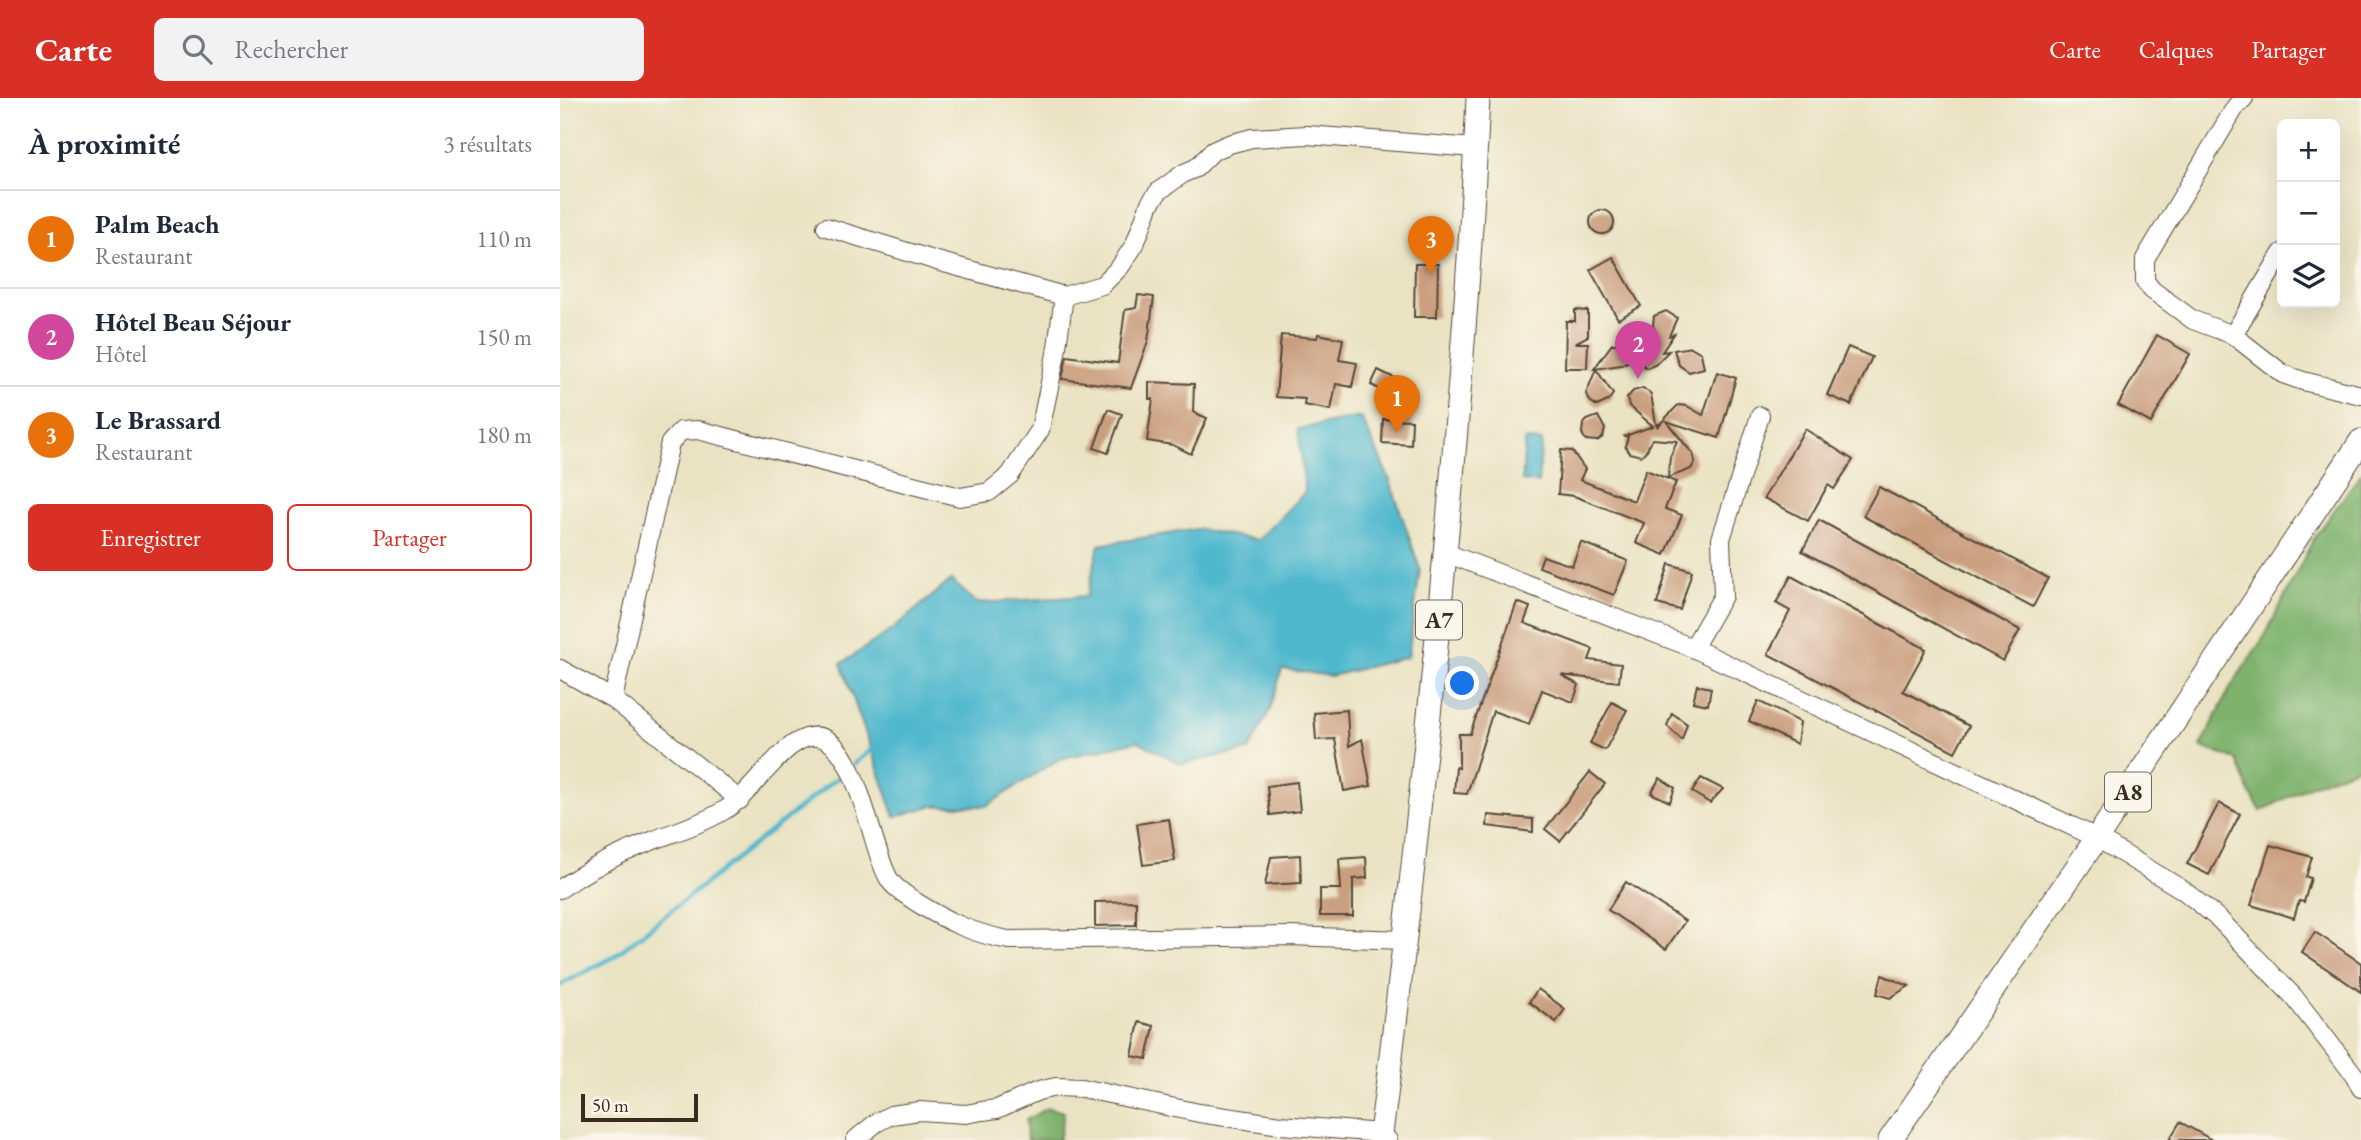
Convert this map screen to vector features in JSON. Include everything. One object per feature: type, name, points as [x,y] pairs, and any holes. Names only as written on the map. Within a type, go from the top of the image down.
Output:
[{"type":"main road","name":"A7","points":[[1383,1138],[1446,553],[1473,216],[1478,98]]},
{"type":"main road","name":"A8","points":[[1889,1140],[2097,838],[2361,441]]},
{"type":"street","points":[[2244,98],[2236,106],[2145,259],[2145,281],[2152,290],[2193,320],[2233,335],[2283,374],[2361,395]]},
{"type":"street","points":[[826,227],[1064,296],[1102,285],[1120,267],[1135,244],[1150,203],[1159,191],[1196,168],[1213,152],[1229,144],[1252,138],[1307,135],[1475,148]]},
{"type":"street","points":[[2233,335],[2277,261]]},
{"type":"street","points":[[613,699],[670,443],[681,431],[698,430],[960,497],[989,492],[1010,475],[1040,430],[1056,354],[1064,296]]},
{"type":"street","points":[[1693,648],[1723,596],[1721,539],[1760,416]]},
{"type":"street","points":[[1446,553],[1693,648],[2097,838],[2183,890],[2218,919],[2294,997],[2359,1082]]},
{"type":"street","points":[[560,668],[613,699],[740,800]]},
{"type":"street","points":[[560,889],[588,869],[704,821],[740,800],[784,753],[803,738],[816,735],[825,737],[837,747],[853,777],[891,882],[942,919],[972,932],[1009,940],[1289,936],[1405,940]]},
{"type":"street","points":[[855,1140],[891,1115],[920,1111],[966,1114],[997,1109],[1038,1091],[1056,1087],[1081,1088],[1199,1113],[1383,1138]]},
{"type":"green space","points":[[2361,473],[2361,766],[2311,785],[2261,811],[2249,791],[2237,760],[2201,747],[2230,688],[2266,634],[2313,540]]},
{"type":"green space","points":[[1047,1108],[1064,1112],[1059,1140],[1027,1140],[1026,1120]]},
{"type":"water","points":[[1361,417],[1389,478],[1420,569],[1408,657],[1331,676],[1282,669],[1270,710],[1249,750],[1181,764],[1138,741],[1059,759],[986,806],[930,806],[895,817],[841,664],[893,629],[951,580],[977,603],[1087,596],[1099,545],[1197,529],[1258,540],[1305,492],[1298,429]]},
{"type":"water","points":[[1525,440],[1542,441],[1538,483],[1522,481]]},
{"type":"building","points":[[1597,210],[1607,210],[1614,217],[1614,227],[1607,234],[1597,234],[1590,227],[1590,217]]},
{"type":"building","points":[[1613,257],[1641,306],[1618,319],[1590,270]]},
{"type":"building","points":[[1415,264],[1438,264],[1437,317],[1414,317]]},
{"type":"building","points":[[1138,295],[1154,297],[1148,341],[1131,388],[1062,379],[1067,356],[1118,363],[1125,310],[1136,308]]},
{"type":"building","points":[[1575,310],[1588,311],[1588,336],[1575,343],[1588,343],[1587,368],[1565,368],[1566,321],[1575,321]]},
{"type":"building","points":[[1666,311],[1677,318],[1669,336],[1674,334],[1662,352],[1669,351],[1655,365],[1646,368],[1635,358],[1621,365],[1594,369],[1612,344],[1623,344],[1634,352],[1657,340],[1653,325],[1654,316]]},
{"type":"building","points":[[1318,334],[1343,339],[1339,360],[1357,363],[1352,387],[1336,384],[1331,410],[1304,405],[1305,399],[1276,397],[1281,335],[1317,338]]},
{"type":"building","points":[[2157,335],[2190,354],[2151,423],[2118,405]]},
{"type":"building","points":[[1691,347],[1701,353],[1704,368],[1689,372],[1679,365],[1674,350]]},
{"type":"building","points":[[1848,347],[1872,357],[1851,405],[1827,395]]},
{"type":"building","points":[[1596,369],[1613,394],[1608,401],[1597,406],[1586,394]]},
{"type":"building","points":[[1378,370],[1409,385],[1402,400],[1371,385]]},
{"type":"building","points":[[1717,372],[1736,378],[1719,438],[1666,421],[1693,454],[1695,462],[1691,469],[1668,478],[1670,457],[1677,441],[1652,439],[1641,456],[1629,453],[1625,446],[1628,437],[1625,436],[1653,426],[1629,406],[1627,398],[1633,391],[1643,388],[1651,394],[1657,427],[1678,405],[1687,406],[1703,415]]},
{"type":"building","points":[[1149,382],[1194,384],[1193,412],[1207,418],[1191,454],[1173,445],[1147,441],[1153,399],[1149,399]]},
{"type":"building","points":[[1108,409],[1122,414],[1108,453],[1094,448]]},
{"type":"building","points":[[1598,416],[1605,429],[1603,437],[1597,441],[1585,440],[1583,425],[1587,420]]},
{"type":"building","points":[[1383,419],[1412,420],[1411,445],[1382,443]]},
{"type":"building","points":[[1805,429],[1853,460],[1834,489],[1828,485],[1808,521],[1764,498]]},
{"type":"building","points":[[1561,450],[1572,451],[1585,469],[1580,480],[1634,501],[1646,470],[1676,482],[1665,509],[1682,515],[1665,555],[1636,543],[1644,523],[1574,496],[1558,494]]},
{"type":"building","points":[[1879,487],[2048,578],[2033,607],[1863,516]]},
{"type":"building","points":[[1819,520],[2020,630],[2003,661],[1802,551]]},
{"type":"building","points":[[1581,542],[1628,561],[1614,595],[1539,567],[1543,556],[1572,566]]},
{"type":"building","points":[[1669,564],[1692,571],[1680,610],[1657,604]]},
{"type":"building","points":[[1791,576],[1926,649],[1903,691],[1969,726],[1955,752],[1768,654],[1790,611],[1776,603]]},
{"type":"building","points":[[1517,602],[1530,607],[1524,623],[1593,649],[1589,660],[1621,664],[1619,682],[1561,675],[1579,685],[1573,702],[1542,690],[1529,724],[1493,711],[1467,794],[1454,793],[1456,767],[1459,768],[1459,734],[1470,734]]},
{"type":"building","points":[[1697,685],[1711,688],[1708,705],[1693,702]]},
{"type":"building","points":[[1758,701],[1800,722],[1797,744],[1749,721]]},
{"type":"building","points":[[1612,702],[1627,710],[1605,750],[1590,743]]},
{"type":"building","points":[[1347,710],[1349,746],[1362,739],[1371,786],[1344,791],[1335,739],[1316,740],[1314,713]]},
{"type":"building","points":[[1672,713],[1687,724],[1682,740],[1667,726]]},
{"type":"building","points":[[1590,772],[1605,784],[1560,841],[1545,829]]},
{"type":"building","points":[[1660,778],[1675,788],[1670,802],[1651,793]]},
{"type":"building","points":[[1701,778],[1723,789],[1710,803],[1692,792]]},
{"type":"building","points":[[1297,782],[1300,811],[1270,815],[1267,786]]},
{"type":"building","points":[[2219,803],[2240,814],[2209,875],[2187,864]]},
{"type":"building","points":[[1488,815],[1533,819],[1533,832],[1487,826]]},
{"type":"building","points":[[1169,819],[1175,861],[1143,865],[1137,824]]},
{"type":"building","points":[[2270,845],[2312,857],[2306,877],[2311,878],[2304,902],[2299,901],[2294,918],[2251,905]]},
{"type":"building","points":[[1300,855],[1301,883],[1265,885],[1271,857]]},
{"type":"building","points":[[1366,857],[1367,878],[1353,879],[1353,916],[1320,916],[1320,889],[1341,889],[1339,859]]},
{"type":"building","points":[[1626,882],[1685,921],[1666,949],[1608,910]]},
{"type":"building","points":[[1136,901],[1136,925],[1095,926],[1095,902]]},
{"type":"building","points":[[2315,932],[2361,963],[2361,992],[2302,952]]},
{"type":"building","points":[[1882,975],[1909,986],[1890,998],[1877,994]]},
{"type":"building","points":[[1538,989],[1565,1009],[1556,1022],[1529,1002]]},
{"type":"building","points":[[1139,1022],[1154,1026],[1147,1059],[1132,1056]]},
{"type":"building","points":[[2180,1122],[2212,1140],[2169,1140]]},
{"type":"waterway","points":[[854,764],[872,749]]},
{"type":"waterway","points":[[560,985],[612,958],[847,770]]},
{"type":"place","name":"Le Brassard","points":[[1431,274]]},
{"type":"place","name":"Hôtel Beau Séjour","points":[[1638,379]]},
{"type":"place","name":"Palm Beach","points":[[1397,433]]}]
